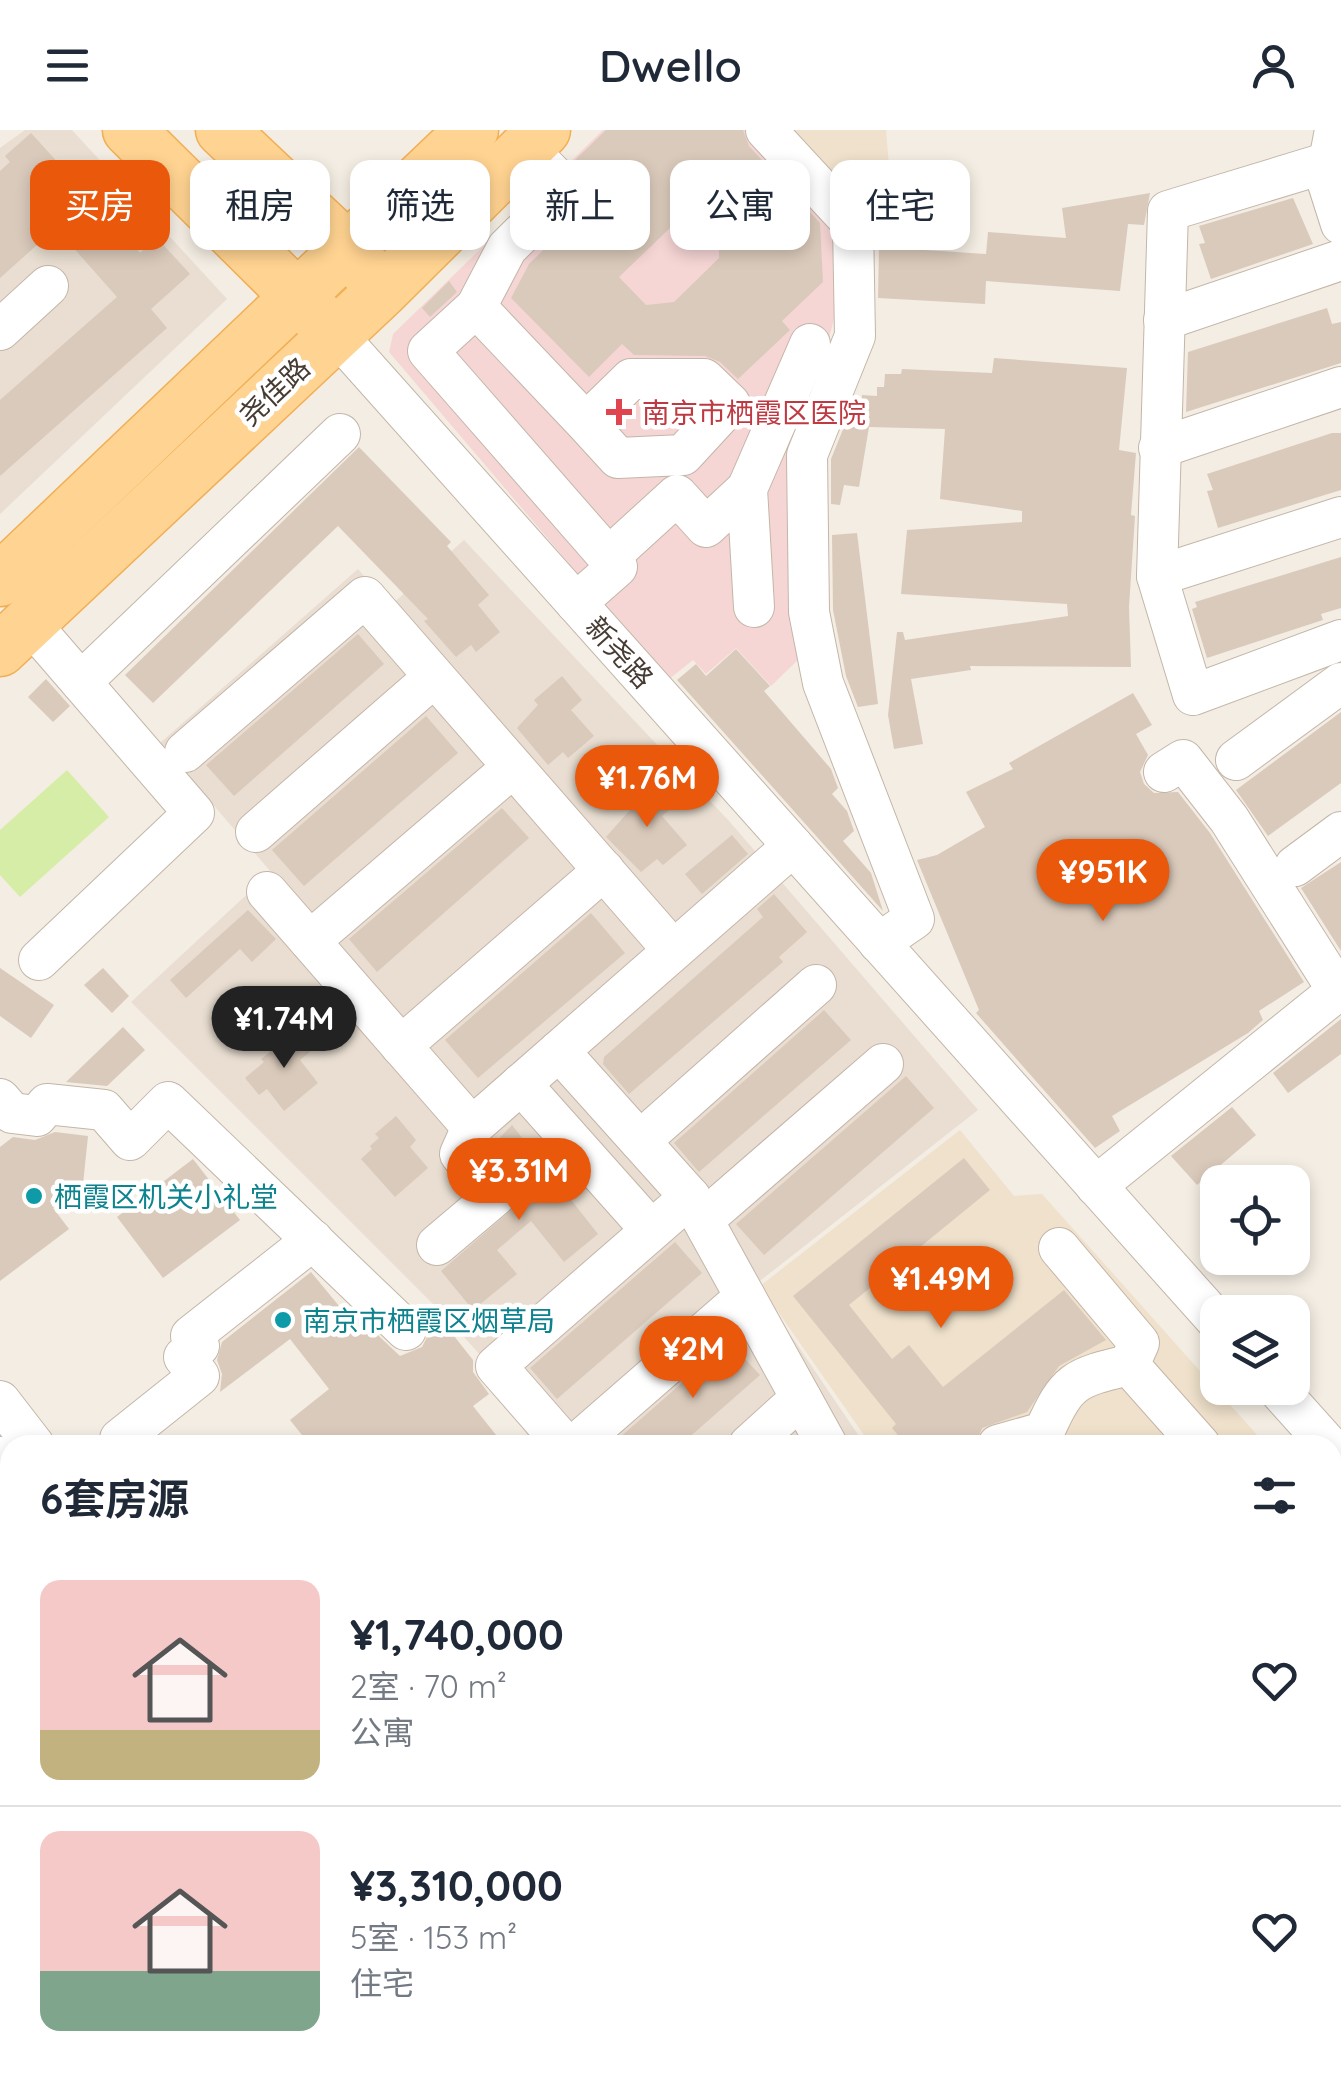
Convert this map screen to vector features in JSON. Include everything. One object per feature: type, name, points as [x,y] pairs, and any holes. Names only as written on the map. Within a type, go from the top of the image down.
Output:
[{"type":"main road","name":"新尧路","points":[[129,130],[317,315]]},
{"type":"main road","points":[[222,130],[349,250],[382,290]]},
{"type":"main road","name":"尧佳路","points":[[15,636],[317,315],[349,250],[472,130]]},
{"type":"main road","name":"尧佳路","points":[[6,563],[317,315],[382,290],[535,139]]},
{"type":"street","points":[[766,130],[854,224],[855,336],[807,455],[810,612],[823,682],[914,918],[879,942]]},
{"type":"street","points":[[535,139],[567,190],[507,248],[476,306],[428,352],[617,567],[568,594]]},
{"type":"street","points":[[1164,320],[1340,253],[1326,177],[1332,146]]},
{"type":"street","points":[[1332,146],[1168,211],[1157,576],[1192,695],[1341,640]]},
{"type":"street","points":[[0,330],[48,286]]},
{"type":"street","points":[[476,306],[586,422]]},
{"type":"street","name":"新尧路","points":[[317,315],[1200,1302]]},
{"type":"street","points":[[605,554],[677,495],[706,527],[747,489],[810,344]]},
{"type":"street","points":[[1159,448],[1341,387]]},
{"type":"street","points":[[81,682],[340,434]]},
{"type":"street","points":[[747,489],[754,607]]},
{"type":"street","points":[[1157,576],[1341,517]]},
{"type":"street","points":[[184,752],[365,596],[674,950]]},
{"type":"street","points":[[15,636],[81,682],[194,813],[38,960]]},
{"type":"street","points":[[256,832],[434,676]]},
{"type":"street","points":[[1236,760],[1341,682]]},
{"type":"street","points":[[1096,1186],[1339,989],[1230,818],[1182,760],[1164,772]]},
{"type":"street","points":[[310,941],[513,766]]},
{"type":"street","points":[[1295,866],[1341,832]]},
{"type":"street","points":[[437,1245],[495,1196],[460,1154],[472,1127],[793,846]]},
{"type":"street","points":[[401,1046],[604,870]]},
{"type":"street","points":[[268,892],[472,1127]]},
{"type":"street","points":[[640,1140],[816,984]]},
{"type":"street","points":[[559,1051],[696,1208],[821,1435]]},
{"type":"street","points":[[556,1435],[496,1366],[651,1230],[696,1208],[882,1064]]},
{"type":"street","points":[[521,1084],[651,1230]]},
{"type":"street","points":[[0,1099],[12,1113],[37,1116],[47,1104],[104,1110],[130,1140],[168,1102],[406,1330]]},
{"type":"street","points":[[125,1435],[199,1376],[184,1358],[199,1346],[191,1336],[313,1240]]},
{"type":"street","points":[[1059,1248],[1138,1343],[1129,1365]]},
{"type":"street","points":[[586,1435],[746,1296]]},
{"type":"street","points":[[1033,1435],[1044,1432],[1062,1392],[1080,1376],[1129,1365]]},
{"type":"street","points":[[1129,1365],[1191,1435]]},
{"type":"street","points":[[759,1435],[801,1398]]},
{"type":"street","points":[[0,1400],[26,1435]]},
{"type":"street","points":[[1291,1405],[1318,1435]]},
{"type":"shaded area","points":[[25,130],[72,130],[100,160],[30,160],[30,250],[170,250],[170,237],[227,299],[0,514],[0,148]]},
{"type":"shaded area","name":"南京市栖霞区医院","points":[[603,130],[753,130],[781,160],[670,160],[670,250],[810,250],[810,191],[830,212],[830,250],[843,250],[843,280],[817,378],[788,439],[801,657],[771,686],[736,648],[706,674],[693,660],[668,680],[389,352],[393,334],[479,250],[490,250],[490,240],[510,220],[510,250],[650,250],[650,160],[572,160]]},
{"type":"shaded area","points":[[786,130],[886,130],[888,160],[830,160],[830,174]]},
{"type":"shaded area","points":[[464,540],[729,821],[978,1110],[756,1284],[858,1435],[527,1435],[483,1358],[447,1318],[131,1002],[271,872],[160,743],[358,569],[390,606]]},
{"type":"shaded area","points":[[960,1130],[1014,1196],[1042,1194],[1200,1371],[1200,1405],[1230,1405],[1257,1435],[864,1435],[760,1286]]},
{"type":"green space","points":[[67,770],[109,817],[20,897],[0,875],[0,830]]},
{"type":"building","points":[[606,130],[743,130],[749,146],[762,160],[670,160],[670,228],[650,247],[650,160],[575,160]]},
{"type":"building","points":[[31,133],[56,160],[30,160],[31,250],[0,278],[0,171],[10,162],[5,156]]},
{"type":"building","points":[[1150,193],[1144,225],[1128,224],[1120,291],[986,281],[985,304],[878,298],[879,250],[986,254],[988,232],[1066,238],[1062,208]]},
{"type":"building","points":[[1293,198],[1313,244],[1211,279],[1199,244],[1205,243],[1199,226]]},
{"type":"building","points":[[810,212],[820,223],[823,282],[782,321],[790,330],[738,379],[720,362],[705,356],[634,355],[622,344],[589,377],[511,298],[529,264],[543,250],[647,250],[619,277],[646,305],[674,302],[719,258],[719,250],[810,250]]},
{"type":"building","points":[[75,250],[140,253],[168,250],[190,274],[151,309],[167,328],[0,476],[0,400],[117,297]]},
{"type":"building","points":[[449,281],[457,292],[430,317],[422,308]]},
{"type":"building","points":[[1327,308],[1332,324],[1341,322],[1341,363],[1186,412],[1188,352]]},
{"type":"building","points":[[994,358],[1127,368],[1119,450],[1136,453],[1131,515],[1135,516],[1129,607],[1131,667],[970,666],[971,670],[911,679],[923,744],[894,749],[888,715],[897,632],[903,632],[905,640],[1068,616],[1067,604],[901,594],[907,530],[1022,522],[1022,511],[940,499],[945,429],[869,427],[859,487],[844,485],[840,505],[831,504],[831,459],[848,417],[861,416],[862,395],[877,396],[877,387],[884,387],[885,374],[901,374],[902,369],[992,373]]},
{"type":"building","points":[[1341,433],[1341,490],[1218,528],[1207,491],[1213,490],[1207,474]]},
{"type":"building","points":[[359,447],[451,542],[447,546],[489,595],[478,605],[500,632],[476,652],[471,645],[456,657],[424,621],[428,619],[338,526],[153,703],[125,675]]},
{"type":"building","points":[[857,533],[878,704],[858,707],[846,676],[833,610],[832,535]]},
{"type":"building","points":[[1341,557],[1341,608],[1321,614],[1323,620],[1207,658],[1192,609],[1197,607],[1195,602]]},
{"type":"building","points":[[358,634],[384,664],[234,796],[206,765]]},
{"type":"building","points":[[736,649],[770,686],[764,691],[831,769],[838,788],[832,794],[847,811],[854,831],[843,841],[871,873],[883,911],[677,680],[696,664],[706,676]]},
{"type":"building","points":[[562,676],[582,700],[571,710],[594,736],[568,758],[563,752],[548,765],[517,728],[538,705],[534,700]]},
{"type":"building","points":[[46,679],[70,706],[53,722],[28,697]]},
{"type":"building","points":[[1133,693],[1152,725],[1136,734],[1148,755],[1140,772],[1144,784],[1154,793],[1178,792],[1210,833],[1304,982],[1259,1011],[1263,1020],[1248,1033],[1112,1116],[1120,1131],[1095,1148],[976,1013],[979,1010],[917,860],[937,855],[985,827],[966,792],[1013,769],[1009,763]]},
{"type":"building","points":[[1341,712],[1341,783],[1268,836],[1236,790]]},
{"type":"building","points":[[426,716],[458,753],[304,886],[272,850]]},
{"type":"building","points":[[654,782],[675,805],[662,816],[687,845],[663,865],[657,859],[641,872],[606,837],[630,810],[626,806]]},
{"type":"building","points":[[502,808],[529,838],[377,972],[349,939]]},
{"type":"building","points":[[732,835],[748,854],[702,894],[685,874]]},
{"type":"building","points":[[1341,862],[1341,951],[1301,888]]},
{"type":"building","points":[[774,894],[807,932],[779,957],[783,962],[629,1094],[603,1064],[604,1057],[763,917],[757,909]]},
{"type":"building","points":[[248,910],[276,939],[252,962],[240,949],[186,998],[170,980]]},
{"type":"building","points":[[591,913],[625,953],[478,1078],[445,1040]]},
{"type":"building","points":[[0,968],[54,1005],[31,1038],[0,1016]]},
{"type":"building","points":[[103,968],[129,996],[112,1013],[84,985]]},
{"type":"building","points":[[824,1010],[851,1040],[699,1172],[674,1143]]},
{"type":"building","points":[[1341,1019],[1341,1054],[1288,1093],[1273,1073]]},
{"type":"building","points":[[123,1027],[145,1050],[107,1086],[66,1082]]},
{"type":"building","points":[[291,1028],[310,1052],[300,1060],[318,1083],[284,1111],[267,1089],[259,1095],[245,1078],[264,1062],[261,1059],[270,1052],[267,1048]]},
{"type":"building","points":[[906,1076],[934,1108],[764,1255],[736,1224]]},
{"type":"building","points":[[1232,1107],[1256,1135],[1221,1165],[1200,1165],[1197,1185],[1171,1156]]},
{"type":"building","points":[[396,1116],[416,1140],[410,1147],[428,1168],[395,1197],[361,1159],[379,1138],[375,1134]]},
{"type":"building","points":[[512,1125],[598,1234],[564,1262],[531,1221],[497,1250],[517,1274],[473,1310],[441,1271],[517,1205],[514,1182],[488,1150]]},
{"type":"building","name":"栖霞区机关小礼堂","points":[[55,1132],[88,1136],[83,1184],[53,1208],[69,1229],[0,1281],[0,1147],[13,1137],[35,1140]]},
{"type":"building","points":[[964,1158],[990,1190],[849,1305],[892,1359],[909,1345],[943,1387],[1064,1290],[1106,1340],[1059,1366],[1027,1412],[982,1428],[979,1435],[898,1435],[892,1428],[896,1424],[793,1296]]},
{"type":"building","points":[[193,1159],[240,1220],[163,1278],[117,1217]]},
{"type":"building","points":[[675,1242],[702,1273],[557,1399],[530,1368]]},
{"type":"building","points":[[311,1272],[344,1312],[349,1308],[400,1356],[422,1347],[429,1333],[443,1322],[473,1360],[473,1372],[489,1394],[473,1406],[496,1435],[302,1435],[290,1420],[329,1389],[290,1339],[220,1392],[222,1374],[217,1360],[222,1342]]},
{"type":"building","points":[[729,1342],[760,1375],[692,1435],[622,1435]]},
{"type":"place","name":"南京市栖霞区医院","points":[[619,412]]},
{"type":"place","name":"栖霞区机关小礼堂","points":[[34,1196]]},
{"type":"place","name":"南京市栖霞区烟草局","points":[[283,1320]]}]
